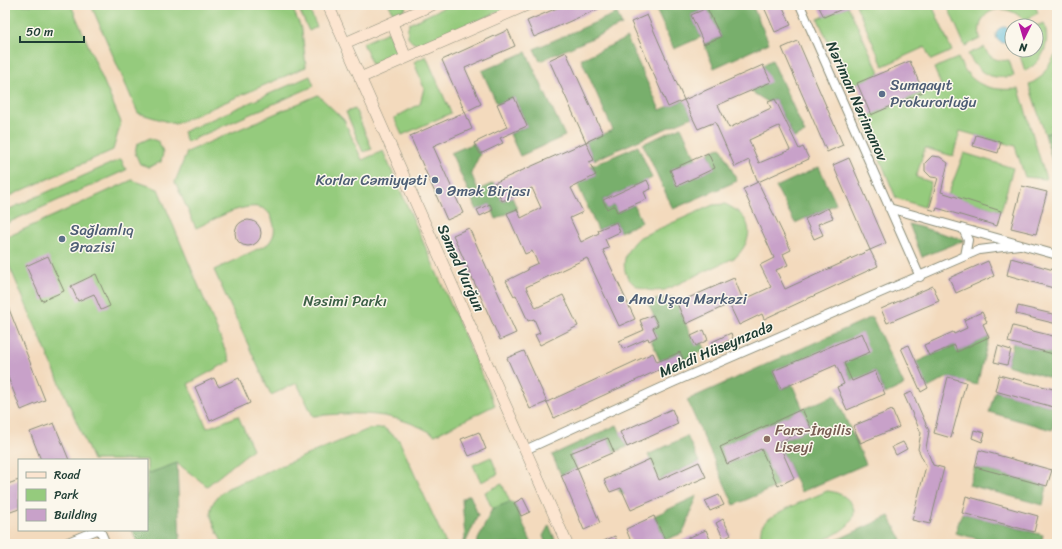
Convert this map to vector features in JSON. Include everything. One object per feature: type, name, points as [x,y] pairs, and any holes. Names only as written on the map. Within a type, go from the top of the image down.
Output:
[{"type":"main road","name":"Səməd Vurğun","points":[[328,5],[567,544]]},
{"type":"main road","points":[[344,43],[432,5]]},
{"type":"main road","points":[[360,78],[527,5]]},
{"type":"main road","points":[[392,23],[406,58]]},
{"type":"street","name":"Nəriman Nərimanov","points":[[800,5],[920,277]]},
{"type":"street","points":[[889,208],[1057,256]]},
{"type":"street","points":[[963,229],[968,240],[965,256]]},
{"type":"street","name":"Mehdi Hüseynzadə","points":[[526,450],[674,382],[920,277],[965,256],[986,248],[1019,245]]},
{"type":"street","points":[[63,544],[96,531]]},
{"type":"street","points":[[100,531],[106,544]]},
{"type":"green space","points":[[5,5],[71,5],[121,122],[113,150],[5,198]]},
{"type":"green space","points":[[91,5],[291,5],[302,30],[306,67],[175,124],[138,113]]},
{"type":"green space","points":[[297,5],[307,5],[317,27],[309,31]]},
{"type":"green space","points":[[389,5],[404,5],[406,9],[394,14]]},
{"type":"green space","points":[[449,5],[514,5],[427,43],[417,44],[410,41],[408,34],[409,24]]},
{"type":"green space","points":[[654,5],[752,5],[769,43],[714,68],[704,44],[721,37],[707,8],[691,15],[701,37],[674,49]]},
{"type":"green space","points":[[856,5],[932,5],[952,51],[931,60],[925,47],[883,66]]},
{"type":"green space","points":[[947,5],[1035,5],[1038,13],[1028,18],[1021,18],[1008,10],[1000,9],[986,15],[982,21],[980,29],[980,39],[965,46]]},
{"type":"green space","points":[[848,6],[880,74],[848,87],[818,19]]},
{"type":"green space","points":[[617,13],[622,25],[540,61],[534,49]]},
{"type":"green space","points":[[1044,23],[1047,38],[1044,51]]},
{"type":"green space","points":[[388,32],[398,56],[373,67],[363,43]]},
{"type":"green space","points":[[627,38],[660,110],[684,100],[692,117],[594,160],[586,142],[613,130],[581,59]]},
{"type":"green space","points":[[984,47],[988,54],[997,60],[1009,60],[1014,76],[993,76],[977,67],[968,54]]},
{"type":"green space","points":[[526,52],[565,136],[520,156],[510,134],[527,126],[514,97],[497,104],[482,71]]},
{"type":"green space","points":[[1057,53],[1057,130],[1045,134],[1029,85],[1041,77]]},
{"type":"green space","points":[[426,56],[451,113],[402,135],[394,118],[420,104],[424,88],[414,62]]},
{"type":"green space","points":[[958,58],[969,75],[982,85],[999,89],[1019,89],[1046,179],[1025,177],[1015,146],[960,131],[953,156],[925,148],[916,177],[931,182],[924,207],[896,198],[863,118],[941,85],[934,68]]},
{"type":"green space","points":[[1021,58],[1040,58],[1032,67],[1025,71]]},
{"type":"green space","points":[[772,60],[805,133],[794,138],[775,99],[768,102],[750,91],[770,82],[763,65]]},
{"type":"green space","points":[[310,76],[314,86],[187,142],[183,132]]},
{"type":"green space","name":"Nəsimi Parkı","points":[[318,95],[344,120],[362,160],[383,151],[495,405],[435,435],[406,421],[391,417],[361,414],[313,416],[297,383],[271,395],[214,270],[268,244],[274,234],[273,222],[268,212],[260,207],[250,207],[238,209],[196,228],[175,182],[187,152]]},
{"type":"green space","points":[[355,109],[372,149],[363,152],[346,112]]},
{"type":"green space","points":[[681,127],[696,159],[670,170],[677,185],[715,168],[708,153],[721,147],[737,181],[673,209],[643,144]]},
{"type":"green space","points":[[1055,131],[1057,135],[1057,179],[1045,134]]},
{"type":"green space","points":[[150,138],[159,142],[163,153],[161,162],[149,167],[140,164],[135,153],[137,144]]},
{"type":"green space","points":[[474,143],[480,154],[471,173],[478,190],[494,183],[502,201],[512,197],[517,209],[496,219],[490,204],[477,210],[451,153]]},
{"type":"green space","points":[[638,146],[652,178],[603,200],[607,209],[614,205],[618,212],[634,205],[642,222],[620,232],[616,222],[598,230],[573,174],[586,180],[596,175],[591,166]]},
{"type":"green space","points":[[964,153],[1013,168],[1001,211],[948,195]]},
{"type":"green space","points":[[121,159],[126,170],[5,224],[5,211]]},
{"type":"green space","points":[[819,167],[836,204],[795,223],[776,187]]},
{"type":"green space","points":[[132,180],[158,189],[230,361],[188,384],[207,428],[238,416],[253,449],[207,486],[177,463],[148,474],[148,459],[93,459],[5,256],[5,238]]},
{"type":"green space","points":[[725,204],[741,214],[748,227],[749,234],[747,241],[743,249],[736,257],[665,290],[652,291],[641,288],[633,283],[627,276],[624,267],[625,258],[630,248],[638,238],[713,205]]},
{"type":"green space","points":[[909,224],[965,240],[922,257]]},
{"type":"green space","points":[[674,297],[695,345],[702,343],[706,350],[684,360],[680,352],[660,361],[651,340],[657,337],[653,328],[658,325],[647,301]]},
{"type":"green space","points":[[872,317],[904,385],[885,394],[875,371],[852,381],[844,363],[773,372],[781,389],[792,384],[803,409],[835,395],[866,464],[801,492],[778,442],[811,428],[802,410],[720,447],[728,464],[761,449],[778,486],[734,505],[687,400]]},
{"type":"green space","points":[[989,337],[977,385],[948,377],[928,388],[916,362],[955,345],[958,351]]},
{"type":"green space","points":[[1013,343],[1057,355],[1057,380],[1007,365]]},
{"type":"green space","points":[[995,391],[1057,408],[1052,430],[989,412]]},
{"type":"green space","points":[[617,425],[627,447],[614,452],[608,438],[571,453],[577,468],[561,475],[552,455]]},
{"type":"green space","points":[[384,428],[399,440],[446,544],[223,544],[212,520],[211,507],[214,501],[228,488],[369,429]]},
{"type":"green space","points":[[687,436],[699,462],[624,495],[617,489],[612,477],[620,472],[625,483],[650,459],[648,455]]},
{"type":"green space","points":[[491,457],[498,474],[481,482],[473,465]]},
{"type":"green space","points":[[177,463],[180,544],[138,544],[132,531],[148,531],[148,474]]},
{"type":"green space","points":[[975,467],[1047,486],[1043,505],[969,485]]},
{"type":"green space","points":[[502,484],[510,502],[492,509],[485,492]]},
{"type":"green space","points":[[827,491],[840,494],[850,502],[853,507],[854,513],[852,519],[845,528],[821,541],[807,545],[763,544],[761,530],[766,521],[792,506]]},
{"type":"green space","points":[[470,495],[478,515],[465,544],[463,544],[465,538],[462,499]]},
{"type":"green space","points":[[697,496],[683,533],[665,540],[654,516]]},
{"type":"green space","points":[[510,502],[514,503],[532,544],[476,544],[492,509]]},
{"type":"green space","points":[[962,513],[1043,535],[1041,544],[998,544],[955,533]]},
{"type":"green space","points":[[889,516],[904,544],[883,544],[880,538],[866,544],[828,544]]},
{"type":"green space","points":[[549,525],[557,544],[546,544],[543,536]]},
{"type":"water","points":[[1001,27],[1004,27],[1004,43],[1001,43],[996,38],[996,32]]},
{"type":"building","points":[[564,5],[607,5],[534,37],[527,21]]},
{"type":"building","points":[[763,5],[782,5],[791,25],[775,32]]},
{"type":"building","points":[[818,5],[851,5],[824,17]]},
{"type":"building","points":[[707,8],[721,37],[704,44],[691,15]]},
{"type":"building","points":[[647,15],[684,100],[668,107],[631,22]]},
{"type":"building","points":[[508,30],[515,46],[465,68],[481,104],[465,112],[442,60]]},
{"type":"building","points":[[798,41],[843,145],[827,152],[782,48]]},
{"type":"building","points":[[566,52],[603,134],[586,142],[549,60]]},
{"type":"building","points":[[910,61],[923,92],[871,115],[857,83]]},
{"type":"building","points":[[763,65],[771,82],[718,105],[729,128],[771,108],[768,102],[775,99],[799,149],[803,147],[809,159],[758,182],[749,160],[735,167],[715,122],[698,129],[684,100]],"holes":[[[779,126],[790,150],[759,163],[749,140]]]},
{"type":"building","points":[[514,97],[527,126],[500,138],[503,143],[480,154],[474,143],[507,127],[497,104]]},
{"type":"building","points":[[465,112],[472,129],[433,146],[463,213],[447,220],[410,136]]},
{"type":"building","points":[[976,135],[1001,142],[998,153],[973,146]]},
{"type":"building","points":[[586,142],[594,160],[589,162],[596,175],[571,188],[583,212],[570,218],[581,242],[599,233],[598,230],[616,222],[620,232],[605,239],[609,248],[603,250],[635,319],[619,326],[587,258],[526,287],[536,308],[563,295],[578,326],[540,345],[535,335],[540,333],[534,319],[528,321],[516,295],[514,296],[506,281],[538,263],[532,251],[525,254],[507,213],[517,209],[521,218],[541,208],[532,188],[502,201],[494,183]]},
{"type":"building","points":[[708,153],[715,168],[677,186],[670,170]]},
{"type":"building","points":[[932,156],[940,157],[948,163],[941,192],[1001,211],[997,226],[937,208],[936,211],[929,209],[938,178],[931,177],[925,171],[925,163]]},
{"type":"building","points":[[849,158],[886,243],[870,250],[833,165]]},
{"type":"building","points":[[647,180],[651,189],[644,192],[647,199],[617,212],[614,205],[607,209],[603,200]]},
{"type":"building","points":[[758,182],[791,250],[783,254],[788,265],[776,270],[785,289],[870,250],[878,266],[764,319],[762,314],[739,325],[729,304],[686,324],[677,303],[734,278],[743,300],[771,287],[760,265],[774,258],[743,189]]},
{"type":"building","points":[[1022,186],[1047,192],[1036,234],[1011,228]]},
{"type":"building","points":[[490,204],[493,210],[480,216],[477,210]]},
{"type":"building","points":[[828,208],[833,218],[818,224],[823,235],[814,239],[805,219]]},
{"type":"building","points":[[248,220],[257,224],[261,233],[257,242],[248,246],[239,242],[235,233],[239,224]]},
{"type":"building","points":[[469,228],[516,333],[500,340],[453,235]]},
{"type":"building","points":[[48,256],[64,291],[42,301],[26,266]]},
{"type":"building","points":[[1011,258],[1057,271],[1057,289],[1007,275]]},
{"type":"building","points":[[988,261],[994,276],[956,293],[949,278]]},
{"type":"building","points":[[96,274],[110,306],[101,310],[94,294],[78,301],[71,286]]},
{"type":"building","points":[[933,286],[939,301],[887,323],[881,309]]},
{"type":"building","points":[[5,299],[45,400],[21,410],[5,370]]},
{"type":"building","points":[[1018,306],[1057,315],[1057,324],[1016,314]]},
{"type":"building","points":[[982,312],[987,322],[983,324],[989,337],[957,352],[955,345],[929,356],[924,345],[953,332],[954,334],[967,328],[964,320]]},
{"type":"building","points":[[653,315],[658,325],[653,328],[657,337],[649,341],[648,338],[623,349],[619,341],[644,330],[640,320]]},
{"type":"building","points":[[1013,326],[1057,337],[1057,355],[1008,342]]},
{"type":"building","points":[[704,330],[708,340],[696,346],[691,336]]},
{"type":"building","points":[[731,333],[733,339],[714,347],[712,342]]},
{"type":"building","points":[[862,333],[870,352],[844,363],[852,381],[875,371],[885,394],[847,410],[837,387],[844,384],[836,365],[781,389],[773,371]]},
{"type":"building","points":[[909,345],[928,388],[921,392],[901,348]]},
{"type":"building","points":[[998,346],[1011,350],[1007,365],[994,362]]},
{"type":"building","points":[[524,351],[547,402],[530,409],[507,358]]},
{"type":"building","points":[[680,352],[684,360],[664,370],[663,368],[554,418],[547,402],[653,353],[657,362]]},
{"type":"building","points":[[999,375],[1057,390],[1057,408],[995,391]]},
{"type":"building","points":[[948,377],[966,382],[951,438],[934,433]]},
{"type":"building","points":[[214,378],[219,387],[239,378],[250,403],[210,421],[195,387]]},
{"type":"building","points":[[912,392],[929,431],[926,448],[933,465],[944,468],[930,524],[912,520],[926,466],[918,449],[921,433],[904,395]]},
{"type":"building","points":[[672,409],[678,424],[627,447],[620,432]]},
{"type":"building","points":[[802,409],[811,428],[778,442],[794,478],[778,486],[761,449],[727,464],[720,447]]},
{"type":"building","points":[[892,410],[899,427],[860,443],[853,426]]},
{"type":"building","points":[[54,423],[69,459],[41,459],[30,432]]},
{"type":"building","points":[[974,430],[985,433],[982,442],[972,438]]},
{"type":"building","points":[[479,432],[486,449],[469,456],[461,439]]},
{"type":"building","points":[[608,438],[614,452],[577,468],[570,453]]},
{"type":"building","points":[[903,442],[907,449],[896,455],[892,447]]},
{"type":"building","points":[[979,450],[1052,470],[1047,486],[975,467]]},
{"type":"building","points":[[650,459],[659,480],[699,462],[706,477],[631,510],[621,488],[610,492],[604,480]]},
{"type":"building","points":[[577,468],[600,523],[584,530],[561,475]]},
{"type":"building","points":[[18,480],[18,509],[5,514],[5,485]]},
{"type":"building","points":[[719,495],[724,505],[710,511],[705,501]]},
{"type":"building","points":[[966,496],[1038,516],[1034,532],[962,513]]},
{"type":"building","points":[[523,498],[530,512],[521,516],[514,503]]},
{"type":"building","points":[[654,516],[667,544],[632,544],[626,529]]},
{"type":"building","points":[[723,519],[731,535],[724,539],[716,523]]},
{"type":"building","points":[[706,530],[712,544],[674,544]]},
{"type":"building","points":[[615,536],[618,544],[597,544]]},
{"type":"place","name":"Sumqayıt Prokurorluğu","points":[[882,94]]},
{"type":"place","name":"Korlar Cəmiyyəti","points":[[435,180]]},
{"type":"place","name":"Əmək Birjası","points":[[439,191]]},
{"type":"place","name":"Sağlamlıq Ərazisi","points":[[62,239]]},
{"type":"place","name":"Ana Uşaq Mərkəzi","points":[[621,299]]},
{"type":"place","name":"Fars-İngilis Liseyi","points":[[767,439]]}]
